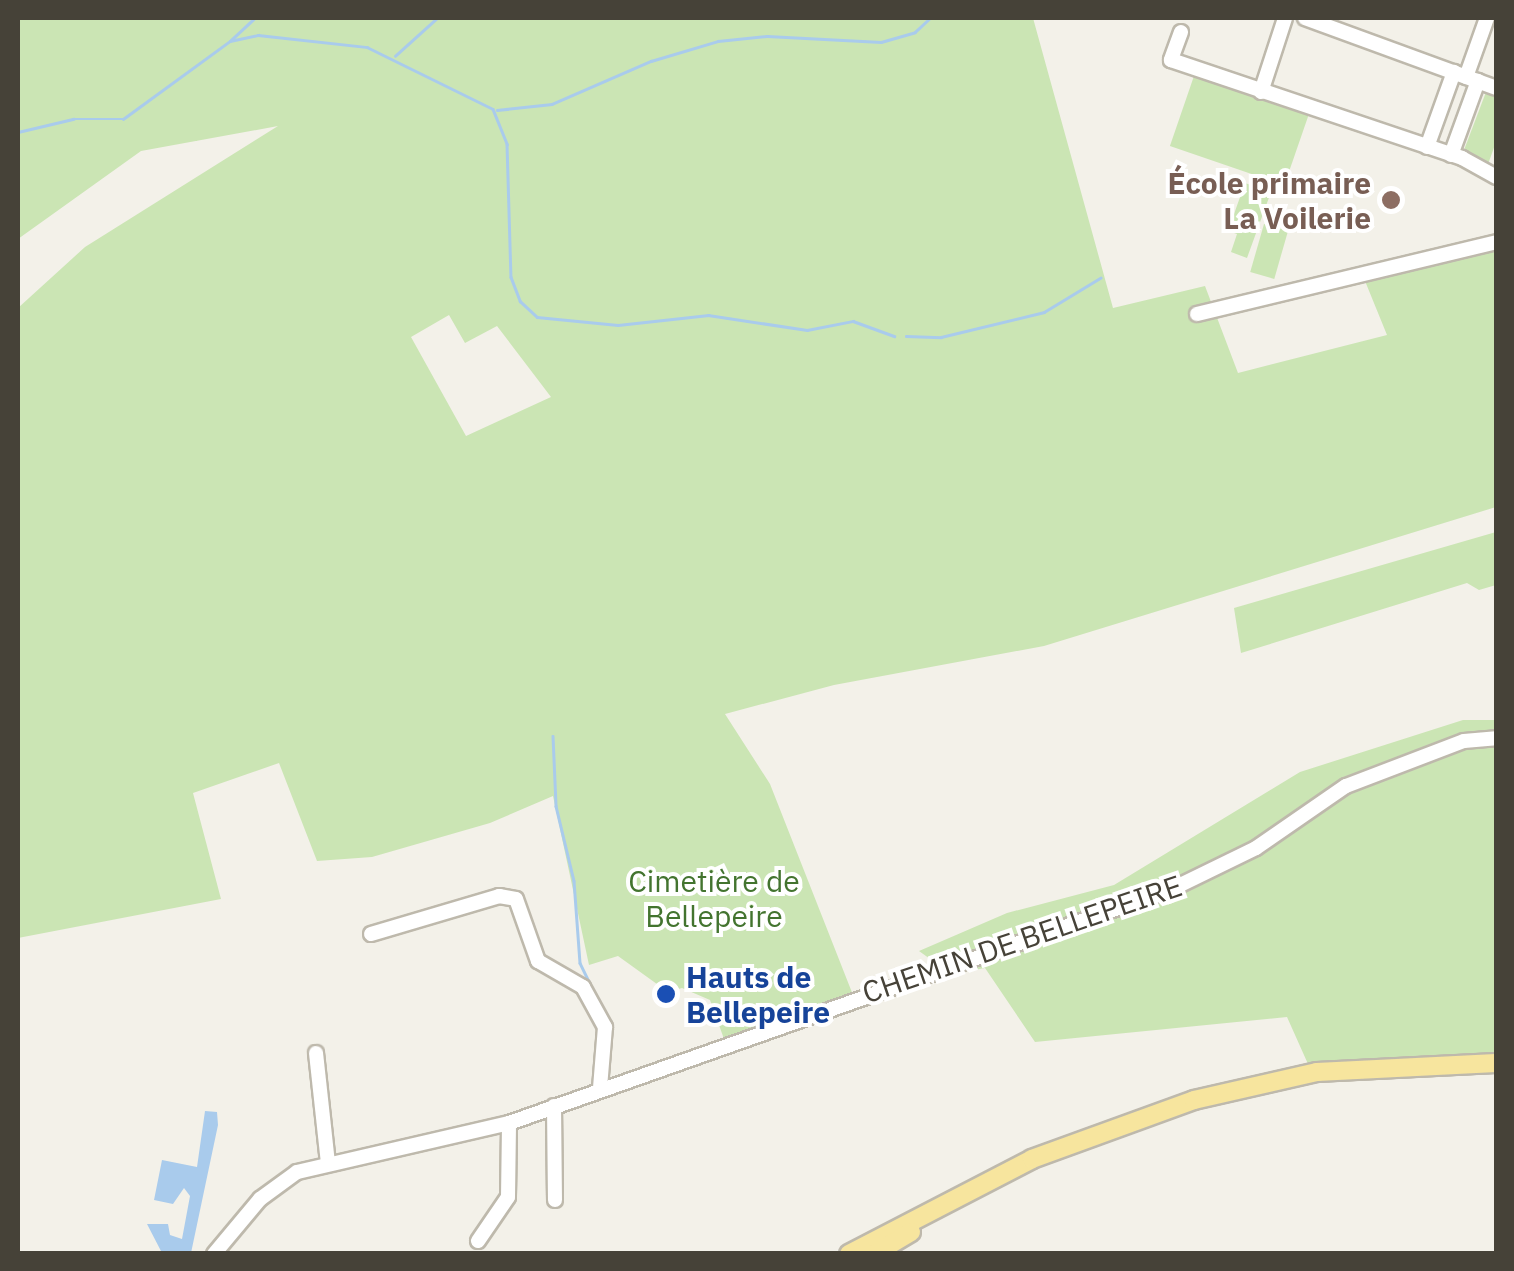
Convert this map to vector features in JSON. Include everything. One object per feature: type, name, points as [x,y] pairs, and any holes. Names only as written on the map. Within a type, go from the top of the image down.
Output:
[{"type":"main road","points":[[849,1254],[1032,1159],[1194,1100],[1317,1072],[1496,1062]]},
{"type":"main road","points":[[874,1254],[1046,1163],[1193,1111],[1312,1082],[1496,1073]]},
{"type":"street","points":[[1260,92],[1285,18]]},
{"type":"street","points":[[1305,18],[1496,88]]},
{"type":"street","points":[[1450,154],[1466,77],[1487,18]]},
{"type":"street","points":[[1181,32],[1171,60],[1370,131],[1450,154],[1496,177]]},
{"type":"street","points":[[1427,147],[1466,77]]},
{"type":"street","points":[[1197,314],[1496,242]]},
{"type":"street","name":"CHEMIN DE BELLEPEIRE","points":[[214,1254],[280,1182],[328,1163],[509,1122],[1172,889],[1256,848],[1346,786],[1464,742],[1496,738]]},
{"type":"street","points":[[371,934],[499,896],[516,899],[538,961],[583,988],[605,1027],[600,1088]]},
{"type":"street","points":[[316,1053],[328,1163]]},
{"type":"street","points":[[554,1106],[555,1200]]},
{"type":"street","points":[[478,1241],[506,1207],[509,1122]]},
{"type":"green space","name":"Cimetière de Bellepeire","points":[[18,18],[1033,18],[1113,308],[1205,286],[1238,373],[1387,335],[1365,281],[1496,248],[1496,507],[1044,646],[834,685],[725,714],[770,784],[853,995],[724,1039],[710,1000],[682,988],[668,992],[618,956],[589,965],[553,796],[490,823],[372,857],[317,861],[279,763],[193,793],[221,899],[18,938],[18,308],[85,247],[278,126],[141,151],[18,239]],"holes":[[[449,315],[465,343],[497,326],[551,397],[466,436],[411,337]]]},
{"type":"green space","points":[[1194,76],[1308,115],[1284,185],[1170,146]]},
{"type":"green space","points":[[1486,92],[1496,95],[1496,142],[1487,167],[1464,150]]},
{"type":"green space","points":[[1245,183],[1271,192],[1247,258],[1231,252],[1237,234],[1228,231]]},
{"type":"green space","points":[[1264,224],[1288,231],[1274,279],[1250,272]]},
{"type":"green space","points":[[1496,532],[1496,585],[1479,590],[1467,583],[1241,653],[1234,608]]},
{"type":"green space","points":[[1463,720],[1496,720],[1496,1055],[1308,1064],[1287,1017],[1035,1042],[985,968],[951,974],[919,951],[1007,913],[1114,885],[1300,772]]},
{"type":"water","points":[[205,1111],[217,1112],[218,1125],[191,1253],[162,1253],[147,1224],[168,1224],[170,1235],[182,1239],[190,1196],[184,1188],[173,1204],[154,1200],[162,1160],[197,1167]]},
{"type":"waterway","points":[[230,41],[255,18]]},
{"type":"waterway","points":[[395,56],[437,18]]},
{"type":"waterway","points":[[497,110],[552,104],[651,61],[718,41],[767,36],[881,42],[915,32],[930,18]]},
{"type":"waterway","points":[[18,132],[73,119],[123,119],[230,41],[258,35],[367,47],[493,109],[507,144],[511,277],[520,301],[537,317],[618,325],[708,315],[807,330],[853,321],[894,336]]},
{"type":"waterway","points":[[906,336],[941,337],[1044,312],[1100,278]]},
{"type":"waterway","points":[[553,736],[556,806],[574,881],[580,963],[592,988]]},
{"type":"waterway","points":[[608,1069],[610,1038]]},
{"type":"place","name":"École primaire La Voilerie","points":[[1391,200]]},
{"type":"place","name":"Hauts de Bellepeire","points":[[666,994]]}]
